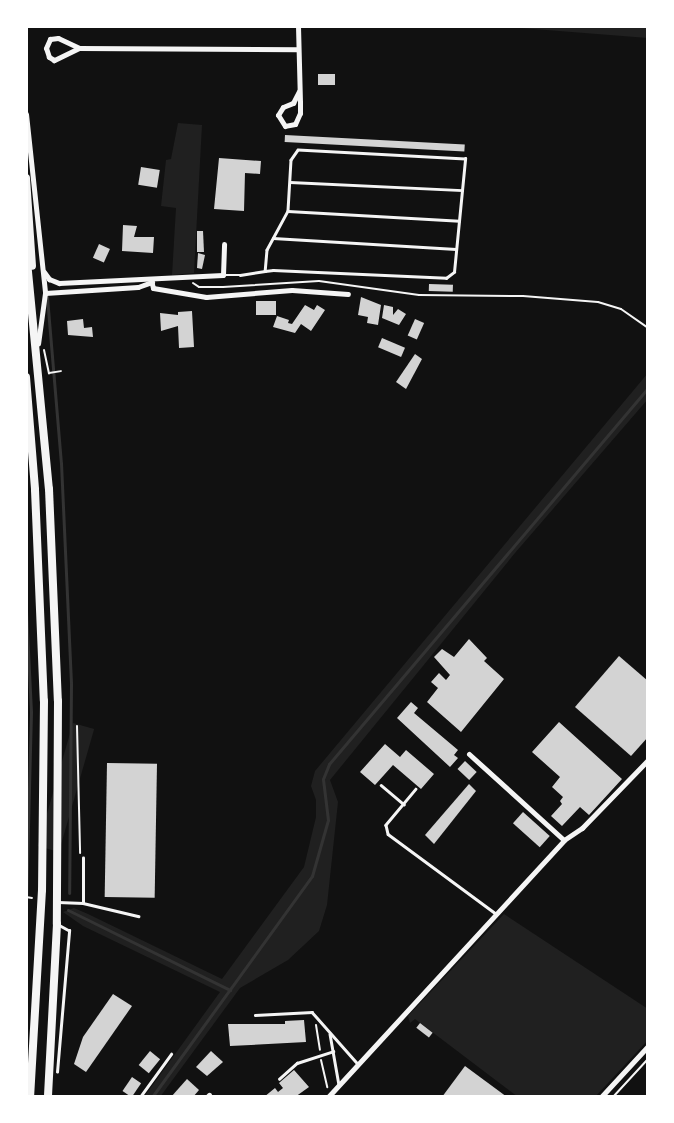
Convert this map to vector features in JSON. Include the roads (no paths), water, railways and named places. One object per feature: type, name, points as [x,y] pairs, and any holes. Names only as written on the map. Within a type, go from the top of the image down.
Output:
[{"type":"main road","points":[[26,178],[32,233],[32,298]]},
{"type":"main road","points":[[26,251],[37,347],[55,599],[56,1016],[48,1097]]},
{"type":"main road","points":[[26,377],[36,510],[44,701],[42,890],[30,1097]]},
{"type":"street","points":[[298,26],[299,91],[298,120],[284,126],[278,115],[283,107],[293,103],[299,91]]},
{"type":"street","points":[[79,48],[54,60],[46,54],[46,48],[50,39],[58,38],[79,48],[298,49]]},
{"type":"street","points":[[26,114],[45,293],[37,347]]},
{"type":"street","points":[[45,293],[223,275],[224,244]]},
{"type":"street","points":[[43,269],[50,279],[59,283],[152,282]]},
{"type":"street","points":[[152,282],[152,288],[206,297],[292,290],[348,294]]},
{"type":"street","points":[[469,754],[564,840]]},
{"type":"street","points":[[328,1097],[564,840],[582,828],[648,760]]},
{"type":"street","points":[[602,1097],[648,1046]]},
{"type":"lane","points":[[223,275],[265,271],[446,278],[454,272],[465,159],[298,150],[291,160],[288,211],[266,250],[265,271]]},
{"type":"lane","points":[[290,182],[462,190]]},
{"type":"lane","points":[[288,211],[459,221]]},
{"type":"lane","points":[[273,238],[456,249]]},
{"type":"lane","points":[[382,785],[404,804]]},
{"type":"lane","points":[[416,789],[386,825],[390,837],[495,913]]},
{"type":"lane","points":[[83,858],[83,903]]},
{"type":"lane","points":[[57,902],[83,903],[138,916]]},
{"type":"lane","points":[[57,924],[69,931],[65,997],[56,1016],[57,1072]]},
{"type":"lane","points":[[255,1015],[312,1012],[358,1064]]},
{"type":"lane","points":[[330,1032],[339,1085]]},
{"type":"lane","points":[[279,1079],[297,1063],[333,1051]]},
{"type":"lane","points":[[140,1097],[171,1054]]},
{"type":"waterway","points":[[47,297],[61,463],[71,684],[69,893]]},
{"type":"waterway","points":[[152,1097],[312,876],[328,820],[323,779],[329,764],[648,388]]},
{"type":"waterway","points":[[26,610],[31,712],[26,901]]},
{"type":"waterway","points":[[68,910],[230,990]]}]
